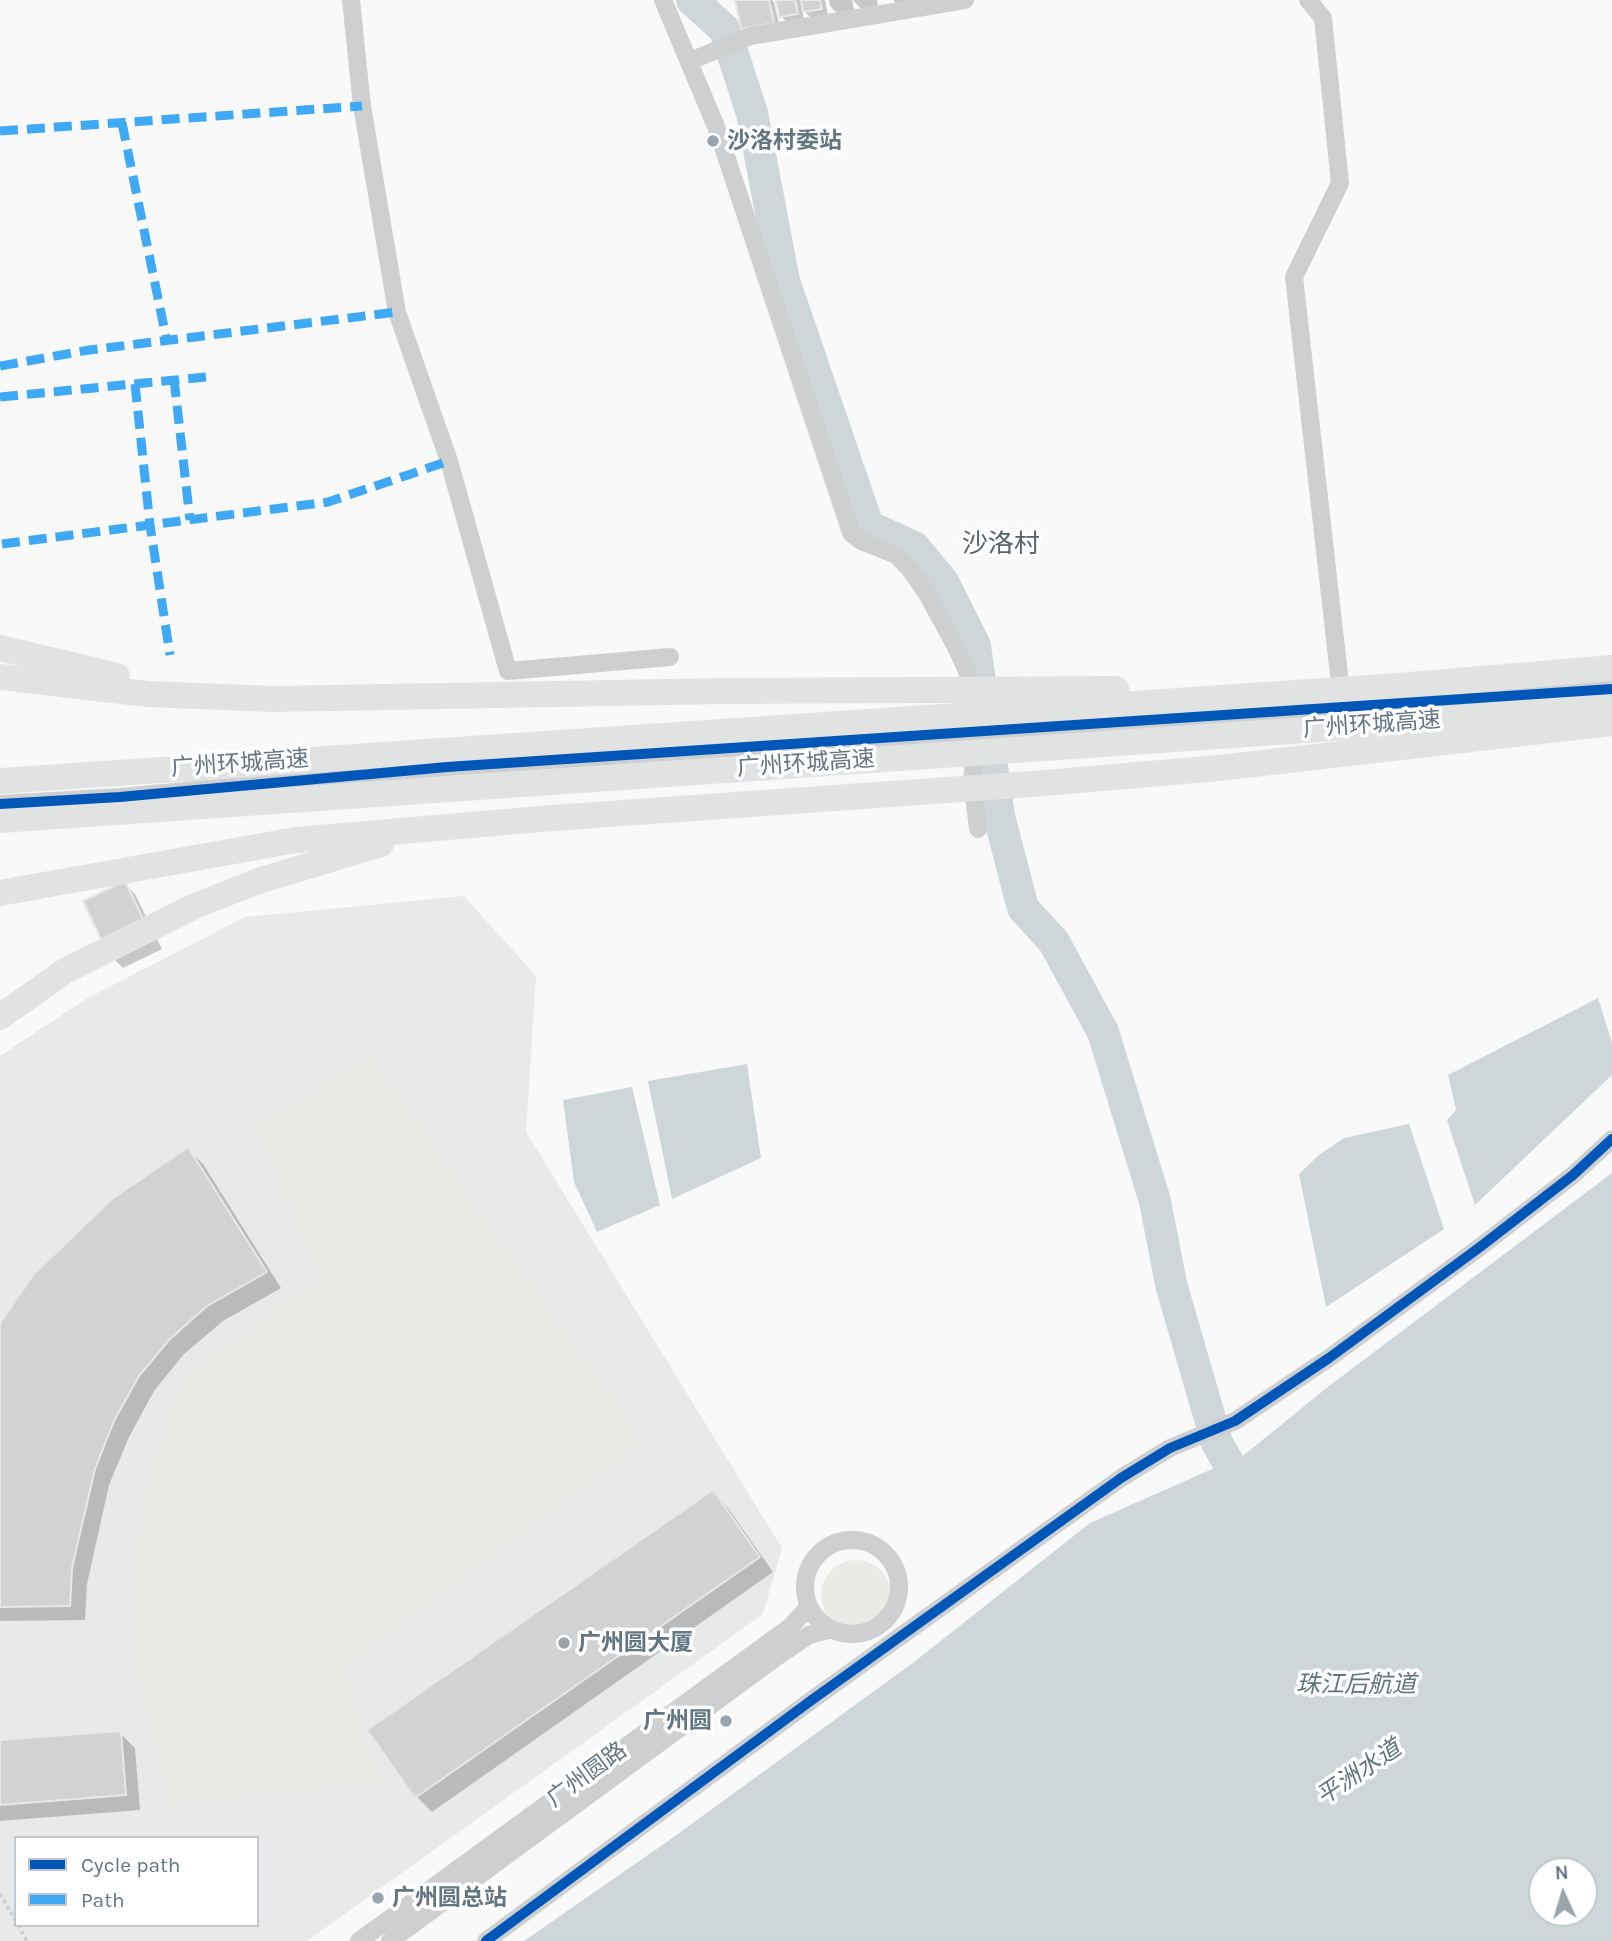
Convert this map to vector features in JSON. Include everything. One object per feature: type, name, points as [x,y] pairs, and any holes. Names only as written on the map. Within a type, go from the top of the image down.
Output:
[{"type":"highway","points":[[0,648],[95,672],[206,689],[357,696],[527,696]]},
{"type":"highway","name":"广州环城高速","points":[[0,781],[1398,686],[1612,668]]},
{"type":"highway","points":[[0,677],[116,691],[214,698],[304,699],[737,691],[1398,686]]},
{"type":"highway","name":"广州环城高速","points":[[0,820],[1349,727],[1612,705]]},
{"type":"highway","points":[[0,893],[265,844],[361,833],[1032,785],[1219,768],[1612,723]]},
{"type":"highway","points":[[0,1017],[49,981],[96,954],[195,906],[258,881],[364,848],[422,835],[487,824],[553,818]]},
{"type":"street","points":[[351,0],[362,106],[397,312],[449,461],[508,671],[670,657]]},
{"type":"street","points":[[663,0],[725,151],[758,258],[851,533],[861,541],[896,555],[909,568],[926,592],[967,671],[976,699],[979,730],[972,779],[978,829]]},
{"type":"street","points":[[690,61],[750,36],[965,0]]},
{"type":"street","points":[[1308,0],[1324,18],[1340,183],[1294,276],[1342,707]]},
{"type":"street","points":[[0,804],[120,797],[461,766],[1612,689]]},
{"type":"street","points":[[486,1941],[901,1635],[1121,1478],[1170,1448],[1235,1421],[1329,1358],[1573,1175],[1612,1139]]},
{"type":"street","points":[[849,1539],[864,1541],[878,1548],[890,1559],[897,1572],[898,1595],[888,1616],[877,1627],[862,1633],[846,1633],[832,1629],[818,1620],[805,1593],[805,1578],[810,1563],[821,1551],[834,1543],[849,1539]]},
{"type":"street","name":"广州圆路","points":[[359,1941],[790,1626],[806,1610],[808,1603]]},
{"type":"street","points":[[888,1616],[901,1635]]},
{"type":"street","name":"广州圆路","points":[[390,1941],[778,1656],[809,1635],[832,1629]]},
{"type":"path","points":[[0,1894],[14,1918]]},
{"type":"shaded area","points":[[464,896],[536,976],[526,1132],[782,1548],[763,1614],[307,1941],[0,1941],[0,1056],[86,999],[245,917]]},
{"type":"shaded area","points":[[370,1058],[642,1442],[343,1665],[379,1784],[171,1802],[133,1658],[143,1498],[183,1381],[322,1277],[256,1129]]},
{"type":"shaded area","points":[[856,1560],[875,1566],[885,1576],[891,1595],[885,1614],[875,1624],[856,1630],[837,1624],[827,1614],[821,1595],[827,1576],[837,1566]]},
{"type":"water","points":[[1598,998],[1612,1043],[1612,1075],[1475,1205],[1447,1120],[1456,1110],[1448,1075]]},
{"type":"water","points":[[747,1064],[761,1158],[672,1199],[648,1081]]},
{"type":"water","points":[[632,1087],[660,1205],[597,1232],[574,1182],[563,1100]]},
{"type":"water","points":[[1409,1124],[1444,1229],[1326,1307],[1299,1174],[1319,1155],[1344,1138]]},
{"type":"water","name":"珠江后航道","points":[[1612,1173],[1612,1941],[524,1941],[668,1841],[914,1662],[1090,1523],[1244,1455],[1329,1386]]},
{"type":"building","points":[[735,0],[769,0],[774,23],[741,29]]},
{"type":"building","points":[[776,0],[795,0],[798,14],[779,17]]},
{"type":"building","points":[[801,0],[820,0],[822,9],[803,12]]},
{"type":"building","points":[[125,881],[152,938],[110,958],[83,901]]},
{"type":"building","points":[[188,1147],[267,1272],[207,1306],[169,1340],[139,1376],[114,1421],[95,1469],[72,1568],[70,1606],[0,1607],[0,1323],[34,1274],[112,1199]]},
{"type":"building","name":"广州圆大厦","points":[[713,1490],[760,1557],[415,1798],[367,1730]]},
{"type":"building","points":[[121,1731],[126,1795],[0,1805],[0,1740]]},
{"type":"waterway","points":[[692,0],[725,30],[752,113],[784,281],[868,526],[914,547],[943,582],[975,646],[999,816],[1023,908],[1054,942],[1103,1032],[1155,1201],[1171,1284],[1217,1443],[1249,1499]]},
{"type":"marked path","points":[[0,131],[362,106]]},
{"type":"marked path","points":[[122,123],[167,342]]},
{"type":"marked path","points":[[0,366],[89,350],[397,312]]},
{"type":"marked path","points":[[0,397],[206,377]]},
{"type":"marked path","points":[[174,379],[190,520]]},
{"type":"marked path","points":[[135,384],[150,525],[170,655]]},
{"type":"marked path","points":[[2,544],[328,502],[449,461]]},
{"type":"cycle path","points":[[0,804],[120,797],[447,767],[1612,689]]},
{"type":"cycle path","points":[[486,1941],[809,1702],[1121,1478],[1170,1448],[1235,1421],[1329,1358],[1480,1247],[1573,1175],[1612,1139]]},
{"type":"place","name":"沙洛村委站","points":[[713,141]]},
{"type":"place","name":"广州圆大厦","points":[[564,1643]]},
{"type":"place","name":"广州圆","points":[[726,1721]]},
{"type":"place","name":"广州圆总站","points":[[378,1898]]},
{"type":"district","name":"沙洛村","points":[[1001,545]]},
{"type":"water label","name":"平洲水道","points":[[1359,1773]]}]
